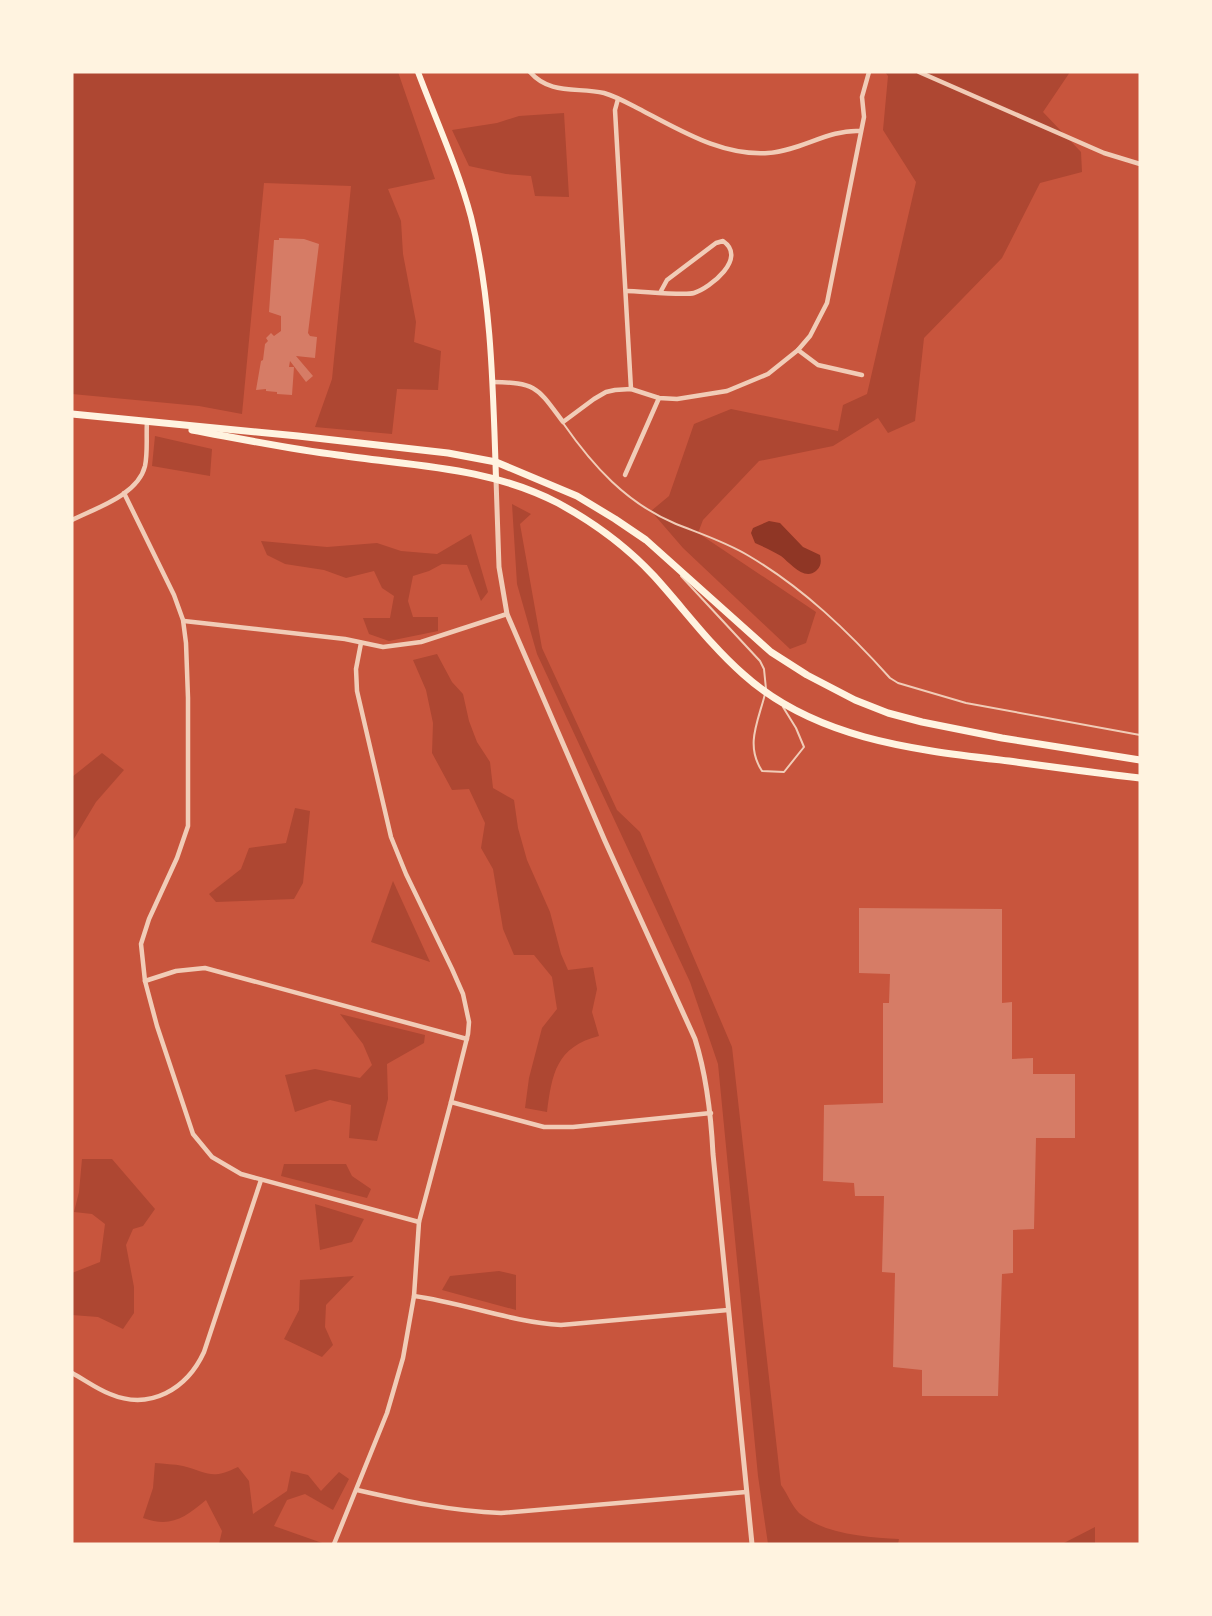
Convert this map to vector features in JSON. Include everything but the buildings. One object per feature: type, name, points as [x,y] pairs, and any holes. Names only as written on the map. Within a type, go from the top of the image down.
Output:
[{"type":"main road","points":[[418,72],[462,186],[471,218],[479,260],[493,382],[496,478]]},
{"type":"main road","points":[[72,414],[411,449],[496,462],[578,496],[646,540],[771,652],[807,675],[855,700],[922,722],[1140,760]]},
{"type":"main road","points":[[147,422],[274,445],[464,470],[496,478],[558,503],[626,549],[744,675],[806,715],[847,733],[883,743],[1140,778]]},
{"type":"street","points":[[530,72],[542,83],[553,88],[598,92],[618,99],[696,138],[750,153],[785,151],[848,130],[861,131]]},
{"type":"street","points":[[493,382],[532,386],[542,394],[563,422],[606,392],[631,389],[659,398],[696,397],[727,391],[768,374],[798,350],[810,336],[827,303],[864,117],[862,97],[869,72]]},
{"type":"street","points":[[919,72],[1104,153],[1140,164]]},
{"type":"street","points":[[618,99],[615,110],[631,389]]},
{"type":"street","points":[[626,291],[687,293],[698,291],[729,267],[732,254],[727,244],[723,241],[716,243],[667,280],[660,291]]},
{"type":"street","points":[[798,350],[818,365],[862,375]]},
{"type":"street","points":[[625,475],[659,398]]},
{"type":"street","points":[[72,520],[124,493],[135,484],[145,465],[147,422]]},
{"type":"street","points":[[496,478],[499,567],[507,614],[605,841],[695,1039],[704,1068],[752,1544]]},
{"type":"street","points":[[124,493],[184,621],[188,698],[188,826],[141,944],[145,981],[171,1074],[192,1134],[219,1161],[242,1174],[419,1222]]},
{"type":"street","points":[[184,621],[383,647],[406,646],[507,614]]},
{"type":"street","points":[[334,1544],[390,1402],[403,1358],[414,1296],[419,1222],[452,1102],[469,1022],[463,994],[391,837],[357,691],[356,669],[361,643]]},
{"type":"street","points":[[145,981],[176,971],[205,968],[467,1039]]},
{"type":"street","points":[[452,1102],[544,1127],[573,1127],[710,1113]]},
{"type":"street","points":[[72,1373],[108,1394],[142,1401],[169,1392],[192,1375],[204,1353],[261,1180]]},
{"type":"street","points":[[414,1296],[460,1303],[537,1324],[561,1325],[728,1310]]},
{"type":"street","points":[[357,1490],[444,1509],[501,1513],[746,1492]]},
{"type":"lane","points":[[563,422],[581,448],[617,488],[640,505],[675,523],[717,539],[789,582],[837,622],[890,678],[898,683],[966,703],[1140,735]]},
{"type":"lane","points":[[665,556],[697,596],[760,661],[766,680],[766,691],[753,737],[755,760],[762,771],[784,772],[804,747],[788,712],[776,698]]},
{"type":"shaded area","points":[[72,72],[398,72],[435,179],[388,189],[401,221],[403,254],[416,322],[414,342],[441,351],[438,390],[397,389],[392,434],[315,427],[332,379],[351,186],[264,183],[242,414],[199,406],[72,394]]},
{"type":"shaded area","points":[[885,72],[1070,72],[1043,112],[1081,152],[1082,172],[1040,183],[1002,258],[924,338],[915,421],[888,433],[878,418],[833,446],[759,461],[703,520],[698,533],[816,612],[806,643],[790,649],[683,548],[651,511],[669,496],[694,424],[731,409],[838,431],[843,405],[867,394],[916,182],[883,130],[888,76]]},
{"type":"shaded area","points":[[564,113],[569,197],[535,196],[531,176],[469,166],[452,130],[497,123],[519,116]]},
{"type":"shaded area","points":[[155,436],[212,449],[210,476],[152,466]]},
{"type":"shaded area","points":[[512,504],[531,514],[520,524],[542,648],[617,810],[640,832],[732,1047],[781,1485],[796,1510],[809,1520],[847,1534],[899,1539],[898,1544],[768,1544],[758,1476],[718,1064],[690,982],[537,654],[517,584]]},
{"type":"shaded area","points":[[769,521],[780,523],[803,547],[820,555],[820,565],[816,571],[811,574],[802,572],[781,556],[755,543],[751,533],[753,528]]},
{"type":"shaded area","points":[[471,534],[488,592],[481,601],[467,565],[442,564],[413,576],[408,601],[413,617],[438,617],[438,631],[389,641],[369,634],[363,618],[390,618],[394,596],[382,588],[374,571],[346,578],[324,570],[285,564],[267,555],[261,541],[327,547],[377,543],[401,551],[437,554]]},
{"type":"shaded area","points":[[437,654],[452,682],[463,694],[477,742],[490,762],[493,788],[514,800],[527,860],[550,912],[568,970],[593,967],[597,989],[592,1012],[599,1036],[573,1047],[565,1055],[554,1074],[547,1112],[525,1108],[529,1078],[542,1028],[557,1009],[552,977],[534,955],[514,955],[503,929],[493,869],[481,848],[485,823],[469,789],[452,790],[432,753],[433,723],[426,690],[413,660]]},
{"type":"shaded area","points":[[102,753],[124,770],[96,802],[72,842],[72,777]]},
{"type":"shaded area","points":[[295,808],[310,811],[303,883],[294,899],[216,902],[209,894],[241,869],[249,848],[286,843]]},
{"type":"shaded area","points":[[393,881],[430,962],[371,942]]},
{"type":"shaded area","points":[[340,1014],[425,1035],[424,1043],[387,1064],[388,1099],[377,1141],[349,1138],[351,1105],[330,1100],[295,1112],[285,1075],[315,1069],[360,1078],[372,1065],[363,1044]]},
{"type":"shaded area","points":[[82,1159],[112,1159],[155,1209],[143,1226],[133,1229],[126,1245],[134,1287],[134,1313],[123,1329],[98,1317],[72,1315],[72,1273],[100,1262],[105,1224],[92,1214],[74,1212]]},
{"type":"shaded area","points":[[284,1164],[346,1164],[352,1176],[371,1189],[367,1198],[281,1176]]},
{"type":"shaded area","points":[[315,1204],[364,1219],[352,1242],[320,1250]]},
{"type":"shaded area","points":[[499,1271],[516,1275],[516,1310],[442,1290],[450,1276]]},
{"type":"shaded area","points":[[354,1276],[326,1305],[325,1327],[333,1345],[322,1357],[284,1339],[299,1310],[300,1280]]},
{"type":"shaded area","points":[[155,1463],[183,1466],[210,1474],[238,1467],[249,1481],[253,1514],[287,1491],[291,1471],[308,1475],[321,1491],[339,1472],[349,1479],[333,1510],[305,1494],[287,1500],[274,1526],[325,1544],[219,1544],[222,1531],[206,1500],[177,1520],[162,1522],[143,1518],[153,1488]]},
{"type":"shaded area","points":[[1095,1527],[1095,1544],[1062,1544]]}]
